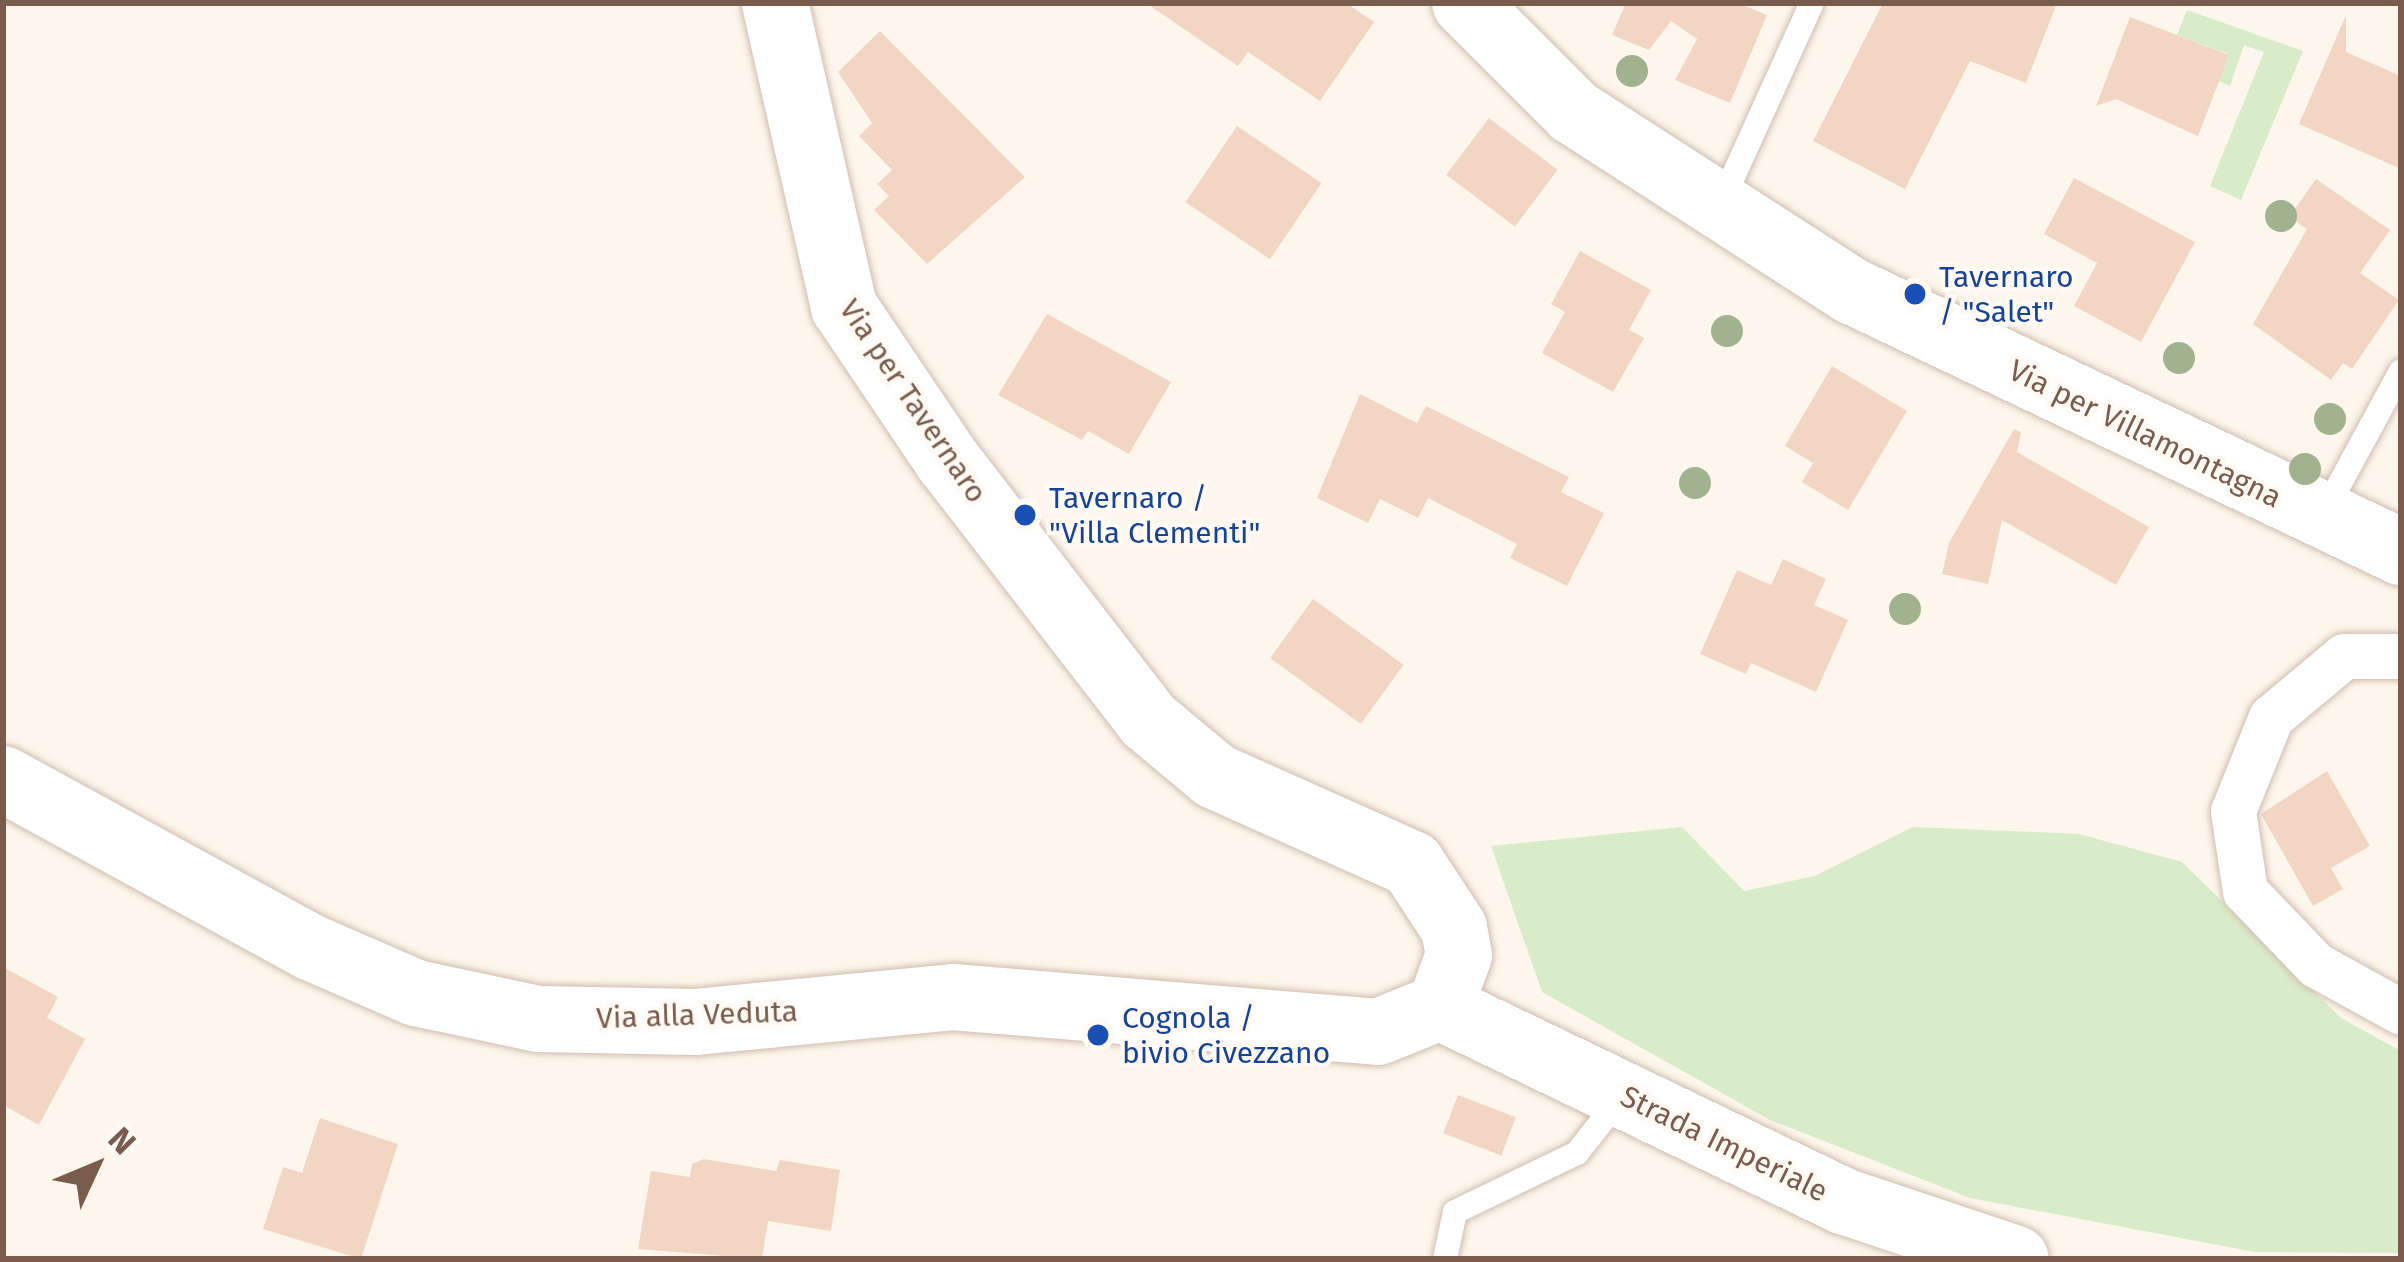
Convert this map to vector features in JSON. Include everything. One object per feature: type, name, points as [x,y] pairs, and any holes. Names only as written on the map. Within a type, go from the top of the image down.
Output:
[{"type":"street","name":"Via per Tavernaro","points":[[775,3],[844,307],[948,461],[1148,720],[1215,776],[1412,864],[1457,941],[1440,1006]]},
{"type":"street","name":"Via per Villamontagna","points":[[1465,3],[1574,112],[1852,291],[2321,518],[2401,552]]},
{"type":"street","points":[[2401,656],[2344,656],[2272,717],[2233,811],[2245,891],[2316,965],[2401,1012]]},
{"type":"street","name":"Via alla Veduta","points":[[3,779],[310,947],[416,993],[538,1019],[694,1022],[953,997],[1378,1032],[1440,1006]]},
{"type":"street","name":"Strada Imperiale","points":[[1440,1006],[1843,1201],[2016,1259]]},
{"type":"lane","points":[[1718,208],[1812,3]]},
{"type":"lane","points":[[2321,518],[2401,371]]},
{"type":"lane","points":[[1445,1259],[1455,1212],[1577,1153],[1623,1095]]},
{"type":"green space","points":[[2187,10],[2303,51],[2241,200],[2210,186],[2264,52],[2244,45],[2230,86],[2219,81],[2228,54],[2177,35]]},
{"type":"green space","points":[[1682,827],[1744,891],[1815,876],[1913,827],[2079,834],[2182,862],[2341,1018],[2401,1051],[2401,1253],[2255,1252],[1970,1198],[1770,1120],[1542,992],[1491,846]]},
{"type":"building","points":[[1146,3],[1346,3],[1374,22],[1320,101],[1248,52],[1238,66]]},
{"type":"building","points":[[1626,3],[1738,3],[1767,15],[1730,103],[1675,80],[1697,39],[1671,21],[1649,50],[1612,35]]},
{"type":"building","points":[[1883,3],[2057,3],[2026,83],[1970,61],[1905,189],[1813,141]]},
{"type":"building","points":[[2346,15],[2346,52],[2401,76],[2401,169],[2299,124]]},
{"type":"building","points":[[2130,17],[2229,55],[2198,136],[2116,99],[2096,106]]},
{"type":"building","points":[[880,31],[1025,177],[927,264],[874,210],[889,196],[877,184],[892,170],[859,136],[872,123],[838,72]]},
{"type":"building","points":[[1489,118],[1558,170],[1515,226],[1446,175]]},
{"type":"building","points":[[1237,126],[1322,183],[1270,259],[1186,202]]},
{"type":"building","points":[[2074,178],[2195,242],[2141,342],[2074,306],[2097,263],[2044,234]]},
{"type":"building","points":[[2316,179],[2390,230],[2360,273],[2399,300],[2352,369],[2343,363],[2331,380],[2253,324],[2307,229],[2289,217]]},
{"type":"building","points":[[1580,251],[1651,290],[1629,330],[1644,338],[1613,392],[1542,353],[1565,312],[1551,304]]},
{"type":"building","points":[[1047,314],[1171,382],[1129,454],[1088,431],[1082,440],[998,395]]},
{"type":"building","points":[[1832,366],[1907,411],[1848,510],[1802,482],[1813,463],[1785,446]]},
{"type":"building","points":[[1360,394],[1417,423],[1426,406],[1569,477],[1561,492],[1604,513],[1567,586],[1510,558],[1517,544],[1428,498],[1418,518],[1380,499],[1368,523],[1317,498]]},
{"type":"building","points":[[2014,429],[2021,432],[2017,452],[2149,527],[2116,585],[2002,520],[1988,584],[1942,574],[1949,543]]},
{"type":"building","points":[[1783,559],[1826,579],[1814,605],[1848,620],[1816,692],[1751,663],[1746,674],[1700,654],[1737,570],[1771,585]]},
{"type":"building","points":[[1313,599],[1404,665],[1361,724],[1270,658]]},
{"type":"building","points":[[2327,771],[2370,846],[2331,868],[2343,889],[2313,906],[2261,814]]},
{"type":"building","points":[[3,967],[58,997],[47,1018],[85,1039],[39,1125],[3,1105]]},
{"type":"building","points":[[1458,1095],[1516,1117],[1501,1155],[1443,1133]]},
{"type":"building","points":[[320,1118],[398,1144],[361,1259],[263,1229],[283,1167],[302,1173]]},
{"type":"building","points":[[704,1159],[776,1171],[780,1160],[840,1170],[831,1231],[768,1221],[762,1259],[638,1249],[651,1171],[690,1177],[692,1164]]},
{"type":"place","name":"Tavernaro / \"Salet\"","points":[[1915,294]]},
{"type":"place","name":"Tavernaro / \"Villa Clementi\"","points":[[1025,515]]},
{"type":"place","name":"Cognola / bivio Civezzano","points":[[1098,1035]]}]
